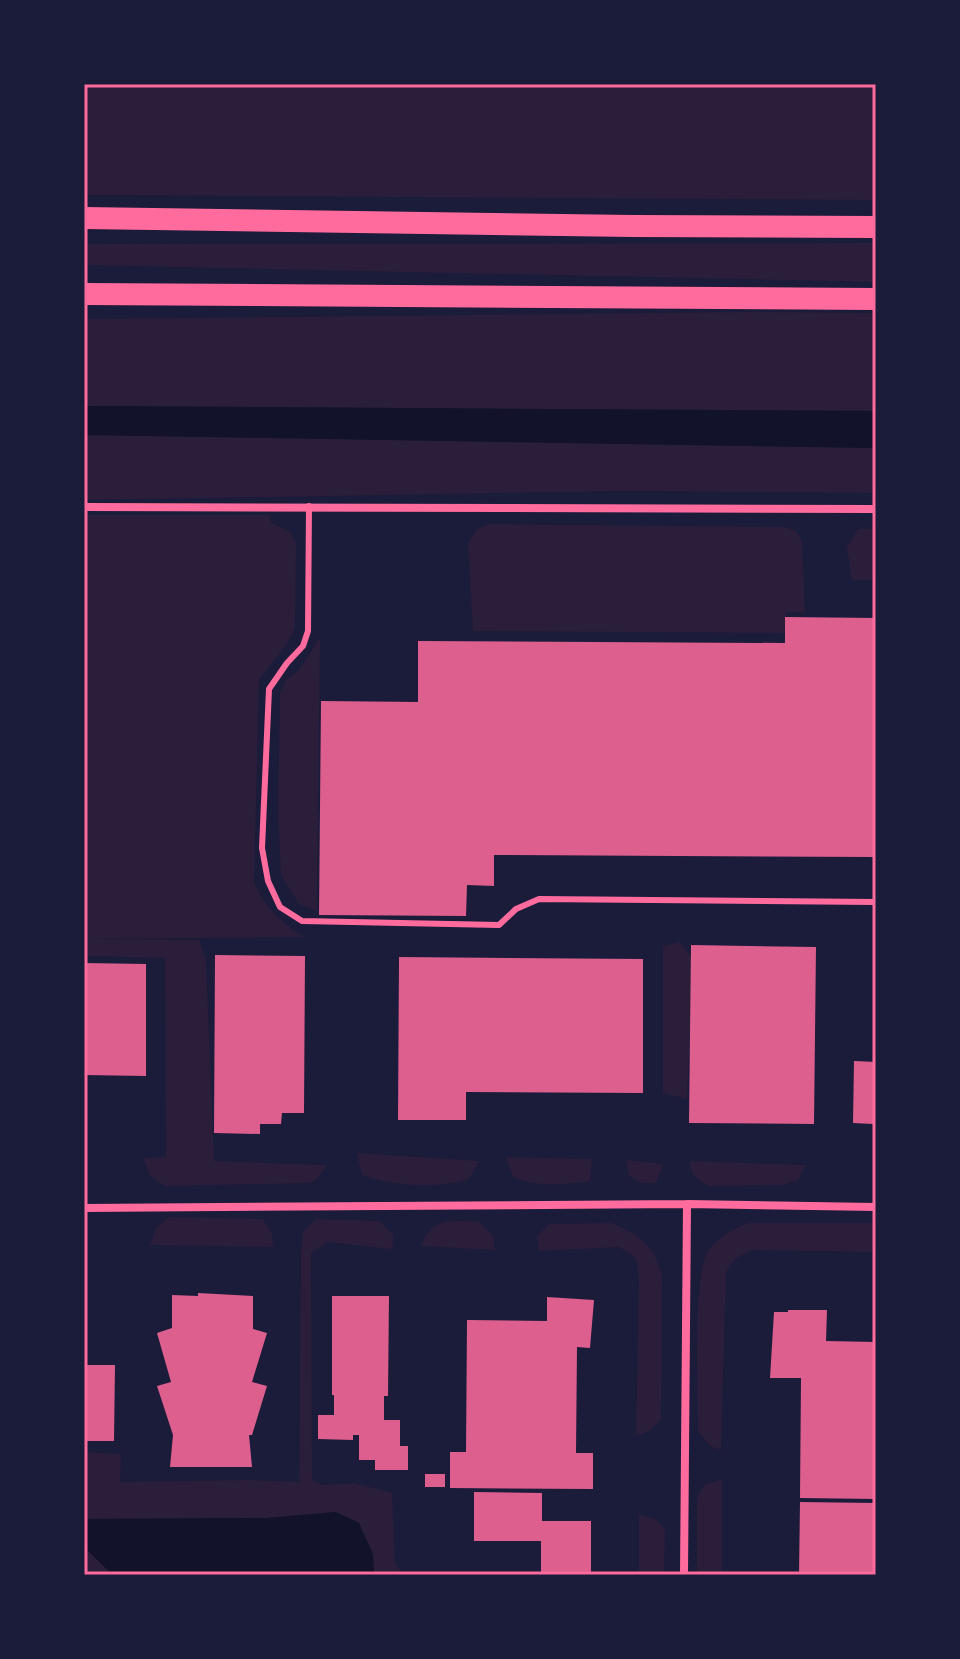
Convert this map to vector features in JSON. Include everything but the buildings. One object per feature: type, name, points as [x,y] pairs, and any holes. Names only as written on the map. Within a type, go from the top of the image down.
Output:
[{"type":"highway","points":[[84,218],[876,227]]},
{"type":"highway","points":[[84,294],[876,299]]},
{"type":"street","points":[[84,507],[876,509]]},
{"type":"street","points":[[84,1208],[687,1204],[876,1207]]},
{"type":"street","points":[[684,1575],[687,1204]]},
{"type":"lane","points":[[309,506],[308,631],[303,646],[269,689],[262,848],[268,881],[280,907],[302,921],[499,925],[516,909],[539,899],[876,902]]},
{"type":"shaded area","points":[[84,84],[876,84],[876,200],[84,195]]},
{"type":"shaded area","points":[[876,243],[876,282],[84,265],[84,244]]},
{"type":"shaded area","points":[[876,313],[876,411],[84,406],[84,319]]},
{"type":"shaded area","points":[[84,406],[876,411],[876,448],[84,435]]},
{"type":"shaded area","points":[[84,435],[876,448],[876,493],[621,491],[84,500]]},
{"type":"shaded area","points":[[84,515],[270,515],[271,523],[290,531],[296,543],[295,627],[284,648],[259,680],[254,882],[274,914],[304,937],[86,939],[199,940],[206,960],[214,1161],[327,1165],[318,1178],[309,1183],[165,1186],[150,1176],[143,1158],[166,1157],[165,958],[84,956]]},
{"type":"shaded area","points":[[490,524],[785,527],[796,531],[802,541],[805,613],[786,612],[784,633],[473,631],[468,543],[477,529]]},
{"type":"shaded area","points":[[858,529],[876,529],[876,580],[852,580],[847,547]]},
{"type":"shaded area","points":[[320,637],[317,911],[299,904],[281,875],[278,813],[280,693],[286,680],[300,669]]},
{"type":"shaded area","points":[[680,942],[693,960],[687,1099],[663,1093],[663,946]]},
{"type":"shaded area","points":[[357,1153],[479,1161],[469,1179],[416,1185],[362,1175]]},
{"type":"shaded area","points":[[506,1157],[592,1159],[590,1181],[551,1184],[522,1180],[513,1177]]},
{"type":"shaded area","points":[[626,1160],[663,1164],[656,1183],[642,1183],[629,1176]]},
{"type":"shaded area","points":[[689,1161],[806,1165],[798,1180],[784,1185],[708,1186],[693,1175]]},
{"type":"shaded area","points":[[169,1217],[263,1219],[272,1234],[273,1247],[150,1245],[156,1228]]},
{"type":"shaded area","points":[[316,1219],[379,1221],[394,1235],[392,1249],[327,1242],[311,1253],[312,1480],[323,1485],[355,1483],[392,1493],[395,1563],[403,1575],[374,1575],[373,1554],[336,1512],[267,1518],[84,1519],[84,1452],[121,1454],[120,1482],[299,1482],[301,1253],[303,1232]]},
{"type":"shaded area","points":[[451,1221],[478,1221],[493,1236],[495,1250],[421,1246],[425,1236],[436,1225]]},
{"type":"shaded area","points":[[612,1223],[646,1244],[656,1258],[662,1279],[661,1419],[651,1430],[636,1436],[639,1278],[636,1258],[619,1247],[539,1251],[537,1236],[549,1224]]},
{"type":"shaded area","points":[[749,1223],[876,1223],[876,1252],[751,1250],[735,1259],[726,1272],[721,1450],[710,1446],[698,1431],[700,1283],[704,1263],[713,1245]]},
{"type":"shaded area","points":[[722,1479],[722,1575],[697,1575],[697,1498],[704,1485]]},
{"type":"shaded area","points":[[336,1512],[359,1523],[373,1554],[374,1575],[113,1575],[84,1547],[84,1519],[267,1518]]},
{"type":"shaded area","points":[[639,1515],[656,1519],[665,1529],[664,1575],[639,1575]]},
{"type":"shaded area","points":[[84,1547],[113,1575],[84,1575]]}]
